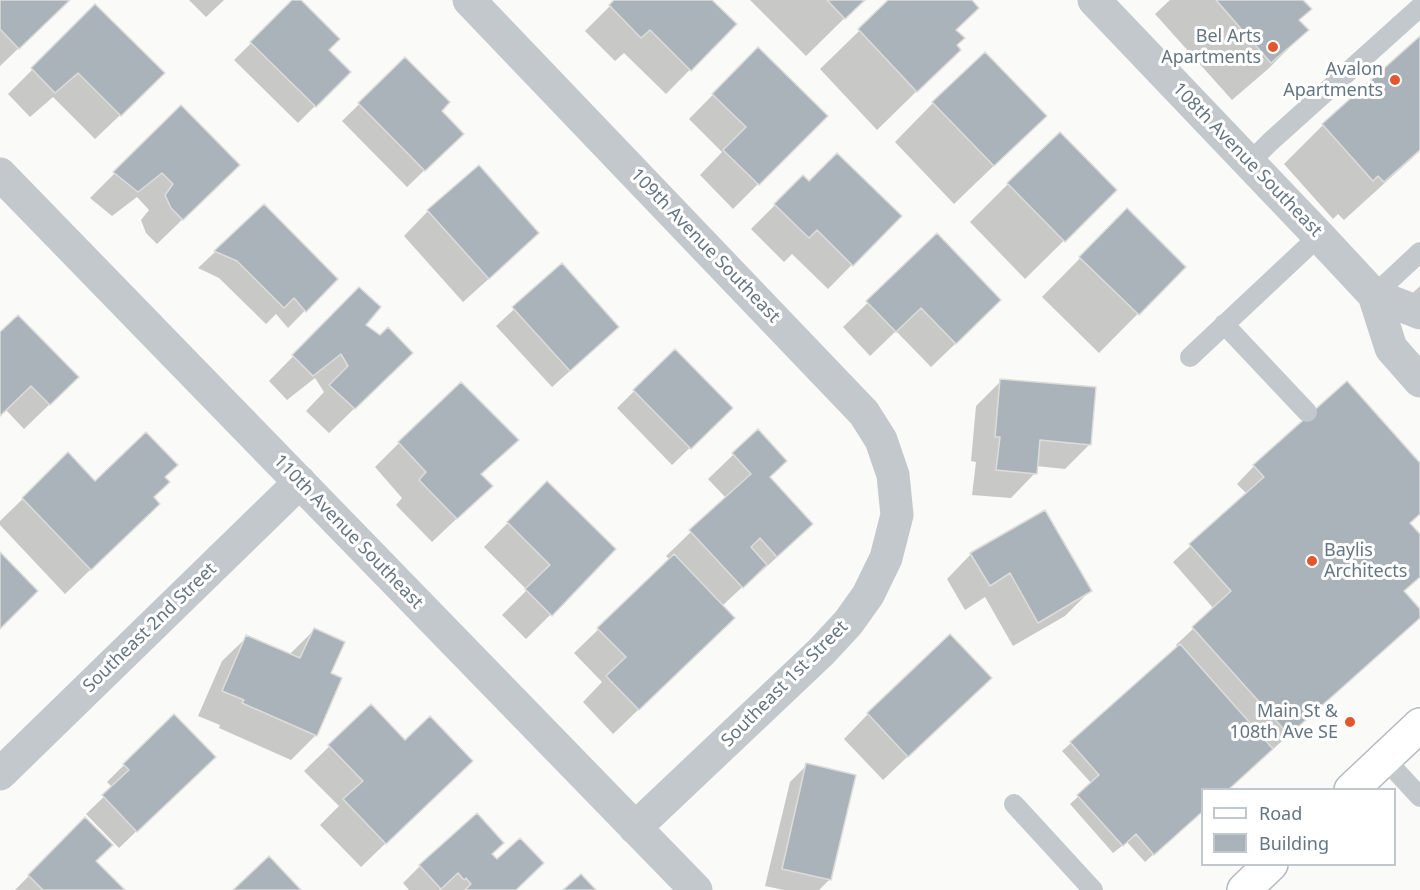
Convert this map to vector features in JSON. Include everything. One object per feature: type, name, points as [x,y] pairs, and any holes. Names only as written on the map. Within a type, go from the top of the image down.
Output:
[{"type":"main road","points":[[1352,788],[1420,725]]},
{"type":"main road","points":[[1244,890],[1269,866]]},
{"type":"street","name":"109th Avenue Southeast","points":[[469,0],[864,413],[881,440],[893,475],[897,515]]},
{"type":"street","name":"108th Avenue Southeast","points":[[1094,0],[1374,295],[1391,348],[1420,381]]},
{"type":"street","name":"110th Avenue Southeast","points":[[0,174],[696,890]]},
{"type":"street","name":"108th Avenue Southeast","points":[[1374,295],[1420,313]]},
{"type":"street","name":"Southeast 2nd Street","points":[[0,774],[300,482]]},
{"type":"street","name":"Southeast 1st Street","points":[[635,828],[821,652],[848,623],[868,595],[886,558],[897,515]]},
{"type":"lane","points":[[1249,163],[1420,7]]},
{"type":"lane","points":[[1190,357],[1319,236]]},
{"type":"lane","points":[[1374,295],[1420,252]]},
{"type":"lane","points":[[1224,324],[1307,412]]},
{"type":"lane","points":[[1384,758],[1420,797]]},
{"type":"lane","points":[[1014,804],[1093,890]]},
{"type":"building","points":[[0,0],[70,0],[19,49],[0,29]]},
{"type":"building","points":[[292,0],[301,0],[340,39],[329,50],[351,72],[316,107],[250,42]]},
{"type":"building","points":[[614,0],[712,0],[737,24],[691,71],[650,30],[641,38],[609,5]]},
{"type":"building","points":[[827,0],[865,0],[845,19]]},
{"type":"building","points":[[888,0],[972,0],[979,8],[956,30],[965,38],[957,45],[961,50],[917,92],[858,29]]},
{"type":"building","name":"Bel Arts Apartments","points":[[1216,0],[1303,0],[1312,9],[1299,20],[1309,30],[1271,63]]},
{"type":"building","points":[[95,4],[165,73],[121,116],[78,73],[55,93],[31,68]]},
{"type":"building","name":"Avalon Apartments","points":[[1420,36],[1420,150],[1384,182],[1378,176],[1373,181],[1322,124]]},
{"type":"building","points":[[758,47],[828,116],[759,185],[723,150],[746,127],[712,94]]},
{"type":"building","points":[[985,52],[1047,116],[994,166],[932,102]]},
{"type":"building","points":[[405,57],[450,102],[442,111],[464,134],[425,171],[358,103]]},
{"type":"building","points":[[181,105],[240,165],[183,220],[171,208],[165,195],[173,184],[162,173],[138,192],[113,172]]},
{"type":"building","points":[[1060,132],[1117,190],[1065,242],[1007,183]]},
{"type":"building","points":[[837,153],[902,216],[853,266],[817,230],[809,238],[774,204],[803,175],[809,181]]},
{"type":"building","points":[[479,165],[539,233],[489,279],[427,210]]},
{"type":"building","points":[[264,204],[338,279],[306,312],[294,298],[284,308],[237,261],[214,251]]},
{"type":"building","points":[[1127,208],[1186,267],[1139,315],[1079,257]]},
{"type":"building","points":[[937,233],[1001,300],[956,344],[921,308],[896,332],[866,301]]},
{"type":"building","points":[[562,263],[619,327],[570,371],[512,307]]},
{"type":"building","points":[[359,287],[381,307],[366,325],[380,335],[388,327],[413,353],[355,409],[329,385],[348,366],[341,354],[313,376],[292,355]]},
{"type":"building","points":[[18,315],[79,377],[50,405],[31,386],[0,416],[0,332]]},
{"type":"building","points":[[675,349],[733,408],[691,449],[633,390]]},
{"type":"building","points":[[1000,379],[1096,387],[1091,445],[1040,440],[1037,474],[996,470],[1000,437],[995,437]]},
{"type":"building","name":"Baylis Architects","points":[[1347,381],[1420,463],[1420,514],[1410,523],[1420,534],[1420,577],[1404,591],[1420,609],[1420,618],[1289,735],[1192,627],[1231,591],[1189,544],[1264,477],[1253,465]]},
{"type":"building","points":[[461,382],[519,440],[481,474],[493,486],[457,519],[419,480],[426,472],[398,442]]},
{"type":"building","points":[[758,429],[787,461],[770,477],[813,524],[777,557],[760,538],[751,547],[767,565],[743,588],[689,530],[751,474],[732,453]]},
{"type":"building","points":[[146,432],[178,465],[165,477],[170,482],[154,497],[160,504],[91,570],[22,498],[68,452],[95,481]]},
{"type":"building","points":[[547,481],[616,549],[552,616],[525,589],[550,565],[507,522]]},
{"type":"building","points":[[1045,510],[1092,591],[1038,623],[1010,573],[990,586],[970,553]]},
{"type":"building","points":[[0,552],[38,591],[0,629]]},
{"type":"building","points":[[674,554],[735,618],[639,710],[606,676],[626,657],[597,628]]},
{"type":"building","points":[[314,628],[345,642],[331,673],[342,678],[317,736],[242,703],[244,700],[222,691],[246,635],[300,658]]},
{"type":"building","points":[[950,634],[992,678],[908,757],[867,713]]},
{"type":"building","points":[[1180,644],[1273,749],[1230,788],[1201,788],[1201,813],[1154,855],[1136,834],[1123,846],[1077,795],[1099,775],[1070,742]]},
{"type":"building","points":[[371,704],[405,740],[430,716],[473,761],[386,844],[343,799],[363,781],[328,745]]},
{"type":"building","points":[[174,714],[216,757],[137,832],[102,795],[129,770],[123,764]]},
{"type":"building","points":[[806,763],[856,775],[831,880],[782,869]]},
{"type":"building","points":[[477,813],[504,843],[492,854],[497,859],[520,838],[544,863],[516,890],[465,890],[471,884],[458,873],[441,889],[419,865]]},
{"type":"building","points":[[85,817],[113,845],[96,861],[125,890],[43,890],[28,875]]},
{"type":"building","points":[[269,856],[301,890],[233,890]]},
{"type":"building","points":[[581,874],[596,890],[563,890]]},
{"type":"place","name":"Bel Arts Apartments","points":[[1273,47]]},
{"type":"place","name":"Avalon Apartments","points":[[1395,80]]},
{"type":"place","name":"Baylis Architects","points":[[1312,561]]},
{"type":"place","name":"Main St & 108th Ave SE","points":[[1350,722]]}]
